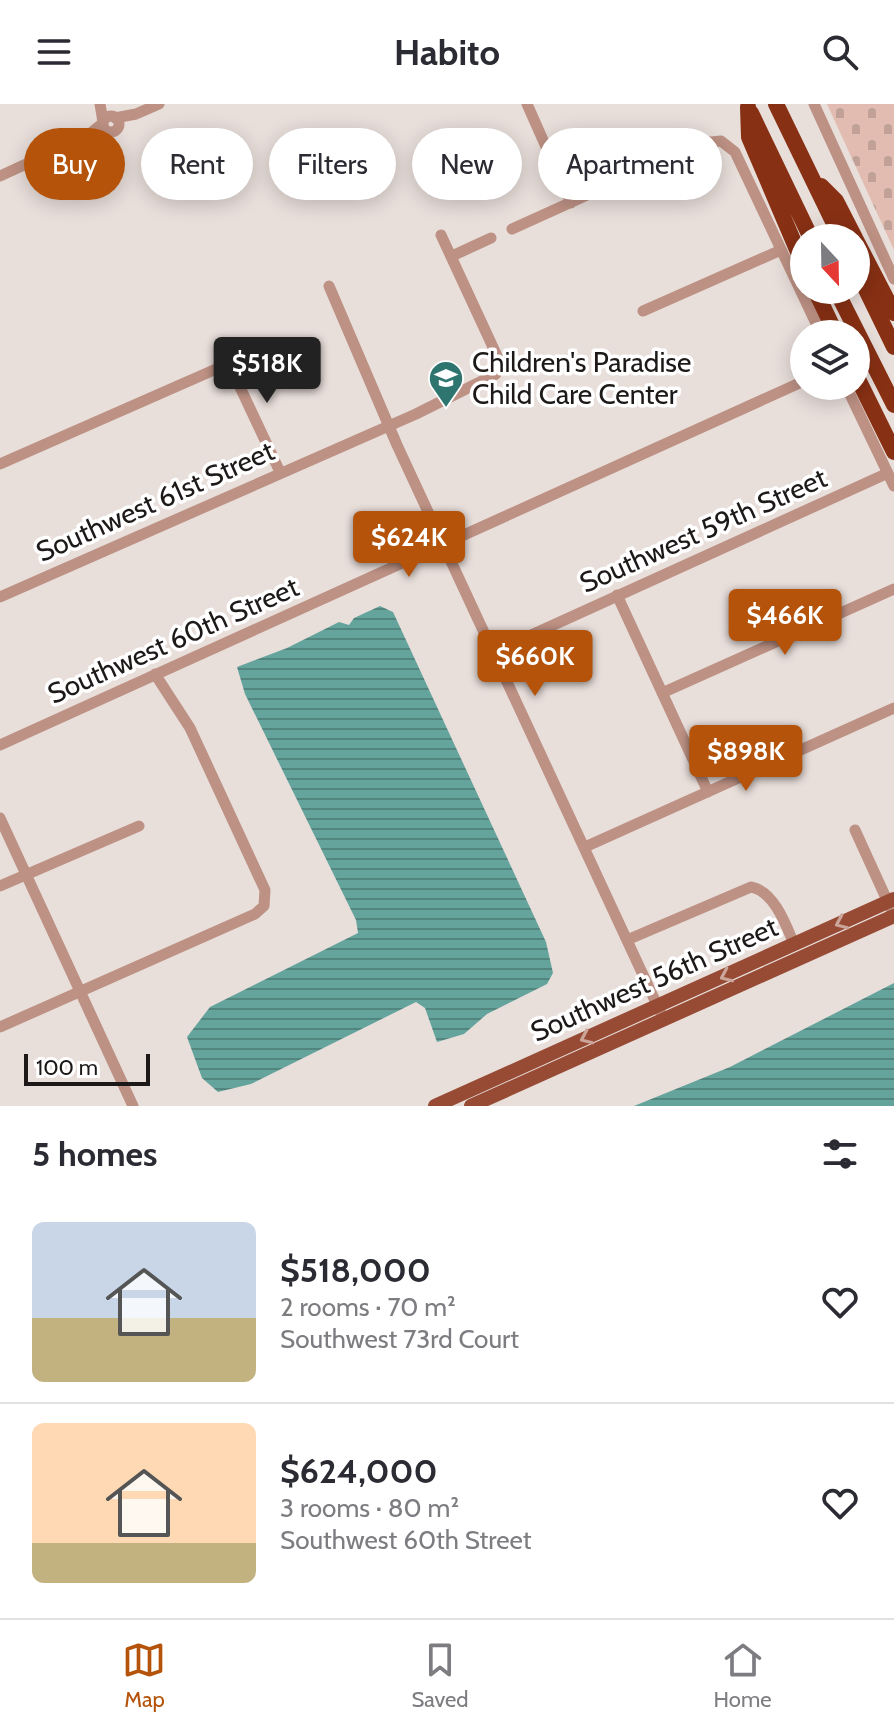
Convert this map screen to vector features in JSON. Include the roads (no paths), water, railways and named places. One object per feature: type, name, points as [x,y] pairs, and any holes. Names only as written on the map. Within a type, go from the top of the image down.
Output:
[{"type":"highway","points":[[776,104],[834,224]]},
{"type":"highway","points":[[747,105],[804,224]]},
{"type":"highway","points":[[747,105],[749,137],[790,233]]},
{"type":"highway","points":[[811,176],[836,201],[848,224]]},
{"type":"highway","points":[[870,266],[894,313]]},
{"type":"highway","points":[[870,298],[894,347]]},
{"type":"highway","points":[[843,304],[894,405]]},
{"type":"highway","points":[[868,400],[894,452]]},
{"type":"main road","name":"Southwest 56th Street","points":[[471,1106],[660,1013],[797,951],[891,900]]},
{"type":"main road","name":"Southwest 56th Street","points":[[797,951],[894,916]]},
{"type":"main road","name":"Southwest 56th Street","points":[[435,1106],[660,1013]]},
{"type":"street","points":[[102,104],[110,123]]},
{"type":"street","points":[[0,176],[110,123],[159,104]]},
{"type":"street","points":[[527,104],[571,203]]},
{"type":"street","points":[[814,104],[894,279]]},
{"type":"street","points":[[512,229],[702,143],[721,141],[735,152],[814,320]]},
{"type":"street","points":[[441,235],[452,256],[491,238]]},
{"type":"street","points":[[643,311],[781,250]]},
{"type":"street","name":"Southwest 61st Street","points":[[0,597],[492,377],[500,366],[452,256]]},
{"type":"street","points":[[329,286],[388,425],[660,1013]]},
{"type":"street","points":[[0,464],[223,366],[239,385],[280,472]]},
{"type":"street","name":"Southwest 60th Street","points":[[0,745],[790,387]]},
{"type":"street","points":[[853,400],[894,486]]},
{"type":"street","name":"Southwest 59th Street","points":[[494,652],[888,473]]},
{"type":"street","points":[[662,693],[894,589]]},
{"type":"street","points":[[617,595],[708,792]]},
{"type":"street","points":[[0,1027],[255,914],[265,903],[265,890],[190,728],[155,674]]},
{"type":"street","points":[[585,847],[894,708]]},
{"type":"street","points":[[0,818],[133,1106]]},
{"type":"street","points":[[0,886],[139,826]]},
{"type":"street","points":[[855,830],[891,900],[894,916]]},
{"type":"street","points":[[627,940],[744,888],[758,888],[776,908],[797,951]]},
{"type":"water","points":[[380,606],[393,612],[546,942],[553,973],[547,984],[487,1014],[464,1034],[437,1042],[425,1008],[416,1002],[251,1084],[218,1092],[202,1078],[187,1037],[210,1007],[358,933],[356,920],[245,694],[237,667],[287,648],[339,622],[349,625],[354,618]]},
{"type":"water","points":[[894,983],[894,1106],[634,1106],[730,1067]]},
{"type":"place","name":"Children's Paradise Child Care Center","points":[[446,409]]}]
